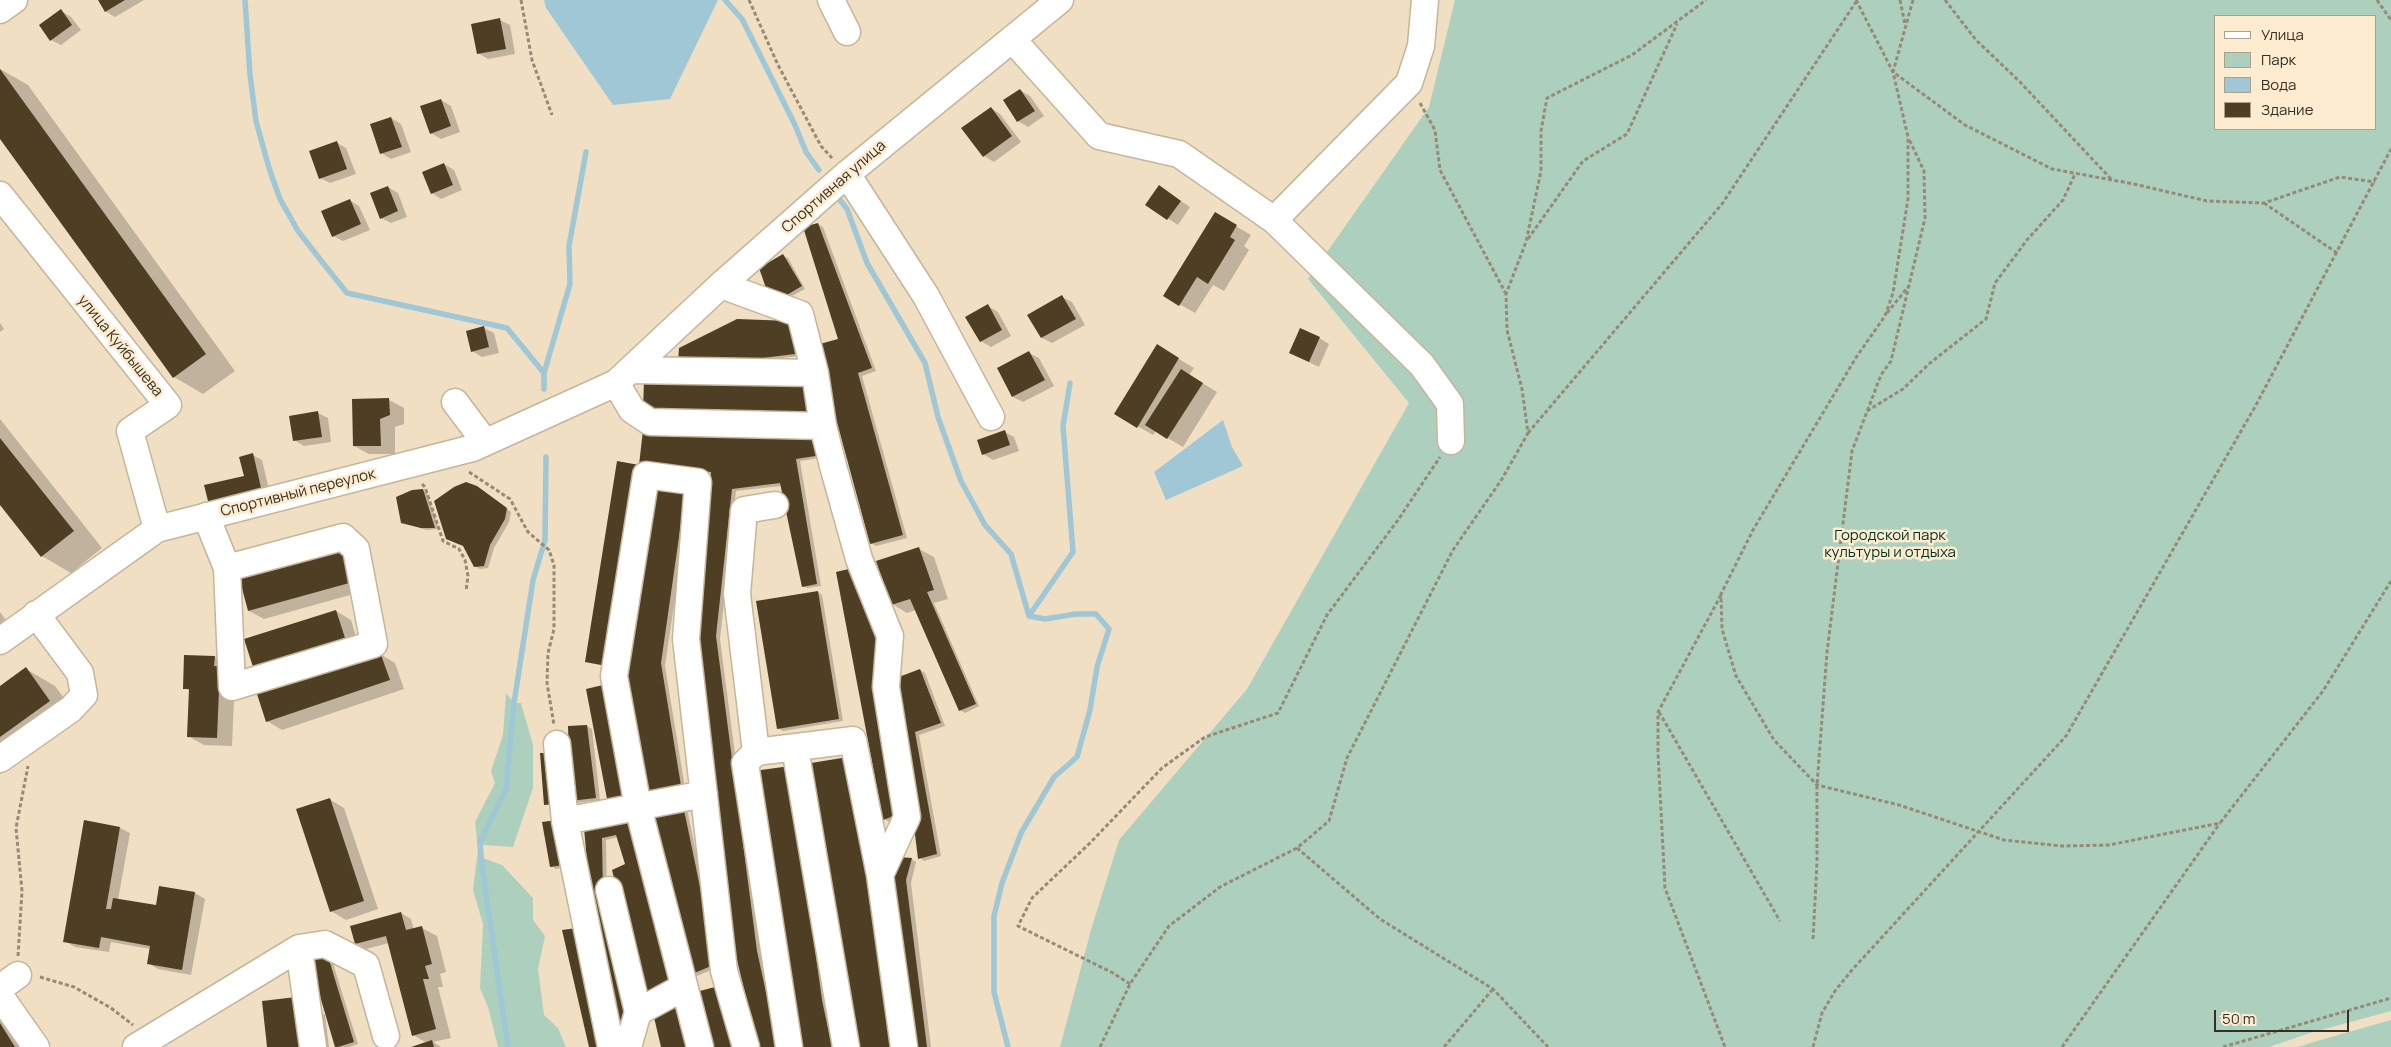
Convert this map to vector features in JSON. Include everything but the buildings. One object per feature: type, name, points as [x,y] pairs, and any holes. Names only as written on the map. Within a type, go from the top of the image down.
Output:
[{"type":"street","points":[[0,10],[14,0]]},
{"type":"street","points":[[831,0],[847,32]]},
{"type":"street","name":"Спортивная улица","points":[[623,377],[721,285],[847,174],[1060,0]]},
{"type":"street","points":[[1274,220],[1409,83],[1421,46],[1425,0]]},
{"type":"street","points":[[1012,39],[1099,136],[1179,154],[1274,220],[1422,365],[1450,404],[1451,441]]},
{"type":"street","points":[[847,174],[926,296],[991,418]]},
{"type":"street","name":"улица Куйбышева","points":[[0,195],[168,405],[130,431],[157,529]]},
{"type":"street","points":[[721,285],[800,314],[815,373],[823,426],[859,559],[890,636],[886,687],[907,817],[880,875]]},
{"type":"street","points":[[815,373],[623,377],[632,410],[650,422],[823,426]]},
{"type":"street","name":"Спортивный переулок","points":[[0,641],[157,529],[446,455],[485,442],[623,377]]},
{"type":"street","points":[[456,402],[485,442]]},
{"type":"street","points":[[700,1047],[638,807],[614,676],[646,475],[698,482],[686,639],[724,971],[746,1047]]},
{"type":"street","points":[[756,752],[737,594],[744,510],[776,505]]},
{"type":"street","points":[[206,516],[227,568],[232,687],[374,644],[356,549],[343,537],[227,568]]},
{"type":"street","points":[[0,759],[70,710],[84,695],[80,673],[36,614]]},
{"type":"street","points":[[788,1047],[744,763],[756,752],[853,740],[880,875],[904,1047]]},
{"type":"street","points":[[557,744],[565,822],[611,1047]]},
{"type":"street","points":[[795,748],[846,1047]]},
{"type":"street","points":[[565,822],[704,794]]},
{"type":"street","points":[[609,890],[638,1012],[628,1047]]},
{"type":"street","points":[[143,1043],[299,948],[325,944],[366,965],[386,1036]]},
{"type":"street","points":[[299,948],[313,1047]]},
{"type":"street","points":[[638,1012],[684,987]]},
{"type":"street","points":[[0,996],[36,1047]]},
{"type":"path","points":[[521,0],[532,60],[552,115]]},
{"type":"path","points":[[749,0],[778,65],[820,146],[847,174]]},
{"type":"path","points":[[1528,433],[1522,389],[1507,330],[1506,294],[1526,242],[1542,171],[1541,131],[1547,98],[1632,55],[1706,0]]},
{"type":"path","points":[[1900,0],[1905,26]]},
{"type":"path","points":[[1892,72],[1913,0]]},
{"type":"path","points":[[1945,0],[1976,40],[2020,82],[2111,180]]},
{"type":"path","points":[[2377,0],[2391,20]]},
{"type":"path","points":[[1100,1047],[1130,984],[1169,926],[1220,887],[1297,848],[1329,821],[1347,758],[1444,567],[1453,550],[1502,479],[1528,433],[1722,204],[1856,1],[1892,72],[1908,137],[1924,171],[1925,218],[1891,361],[1881,375],[1852,451],[1827,652],[1817,785],[1817,862],[1813,939]]},
{"type":"path","points":[[1526,242],[1582,161],[1627,134],[1678,22]]},
{"type":"path","points":[[1892,72],[1965,125],[2052,169],[2207,201],[2264,202],[2340,177],[2375,182]]},
{"type":"path","points":[[1409,83],[1435,130],[1440,170],[1506,294]]},
{"type":"path","points":[[1886,316],[1893,294],[1908,199],[1908,137]]},
{"type":"path","points":[[1813,1047],[1822,1013],[1835,991],[2066,736],[2256,405],[2391,149]]},
{"type":"path","points":[[1867,412],[1903,389],[1930,363],[1986,319],[1995,283],[2027,240],[2062,200],[2075,174]]},
{"type":"path","points":[[2264,202],[2337,253]]},
{"type":"path","points":[[1725,1047],[1665,888],[1658,752],[1658,712],[1758,522],[1857,356],[1909,286]]},
{"type":"path","points":[[1130,984],[1105,969],[1018,926],[1032,898],[1090,843],[1162,768],[1205,737],[1278,713],[1327,616],[1398,520],[1451,441]]},
{"type":"path","points":[[446,455],[510,499],[528,532],[549,550],[554,565],[554,613],[547,683],[557,744]]},
{"type":"path","points":[[403,466],[425,487],[443,541],[459,549],[465,560],[468,576],[466,591]]},
{"type":"path","points":[[2062,1047],[2220,823],[2323,691],[2391,581]]},
{"type":"path","points":[[1721,594],[1722,629],[1736,676],[1774,740],[1817,785],[1900,804],[2004,840],[2062,846],[2109,845],[2220,823]]},
{"type":"path","points":[[1658,712],[1780,921]]},
{"type":"path","points":[[29,763],[16,828],[22,891],[9,982],[37,976],[74,987],[111,1008],[143,1043]]},
{"type":"path","points":[[1297,848],[1380,919],[1493,989],[1548,1047]]},
{"type":"path","points":[[1444,1047],[1493,989]]},
{"type":"path","points":[[2223,1047],[2391,998]]},
{"type":"green space","name":"Городской парк культуры и отдыха","points":[[1455,0],[2391,0],[2391,1011],[2310,1033],[2269,1047],[1060,1047],[1091,930],[1119,840],[1247,689],[1409,403],[1308,279],[1429,107]]},
{"type":"green space","points":[[506,693],[514,703],[521,703],[533,745],[533,788],[513,847],[483,845],[483,858],[502,865],[533,898],[533,920],[545,936],[538,969],[544,1015],[558,1028],[566,1047],[498,1047],[488,1007],[480,988],[483,924],[473,890],[478,850],[475,822],[495,783],[491,771],[503,735]]},
{"type":"green space","points":[[2391,1020],[2391,1047],[2298,1047],[2317,1041]]},
{"type":"water","points":[[544,0],[718,0],[670,99],[613,105],[546,8]]},
{"type":"water","points":[[1223,420],[1232,447],[1243,466],[1166,500],[1154,472]]},
{"type":"waterway","points":[[245,0],[250,75],[256,121],[269,168],[280,199],[298,231],[347,293],[507,328],[544,373]]},
{"type":"waterway","points":[[725,0],[742,19],[795,125],[806,152],[819,170]]},
{"type":"waterway","points":[[544,389],[544,373],[570,284],[569,246],[586,152]]},
{"type":"waterway","points":[[840,200],[847,209],[867,263],[925,363],[938,417],[961,481],[985,525],[1011,554],[1029,616],[1045,619],[1076,614],[1096,614],[1109,629],[1097,667],[1090,710],[1077,757],[1054,777],[1021,833],[1002,883],[994,916],[994,992],[1008,1047]]},
{"type":"waterway","points":[[1029,616],[1073,552],[1063,426],[1070,383]]},
{"type":"waterway","points":[[508,1047],[480,842],[506,789],[514,703],[533,580],[545,540],[546,457]]}]
